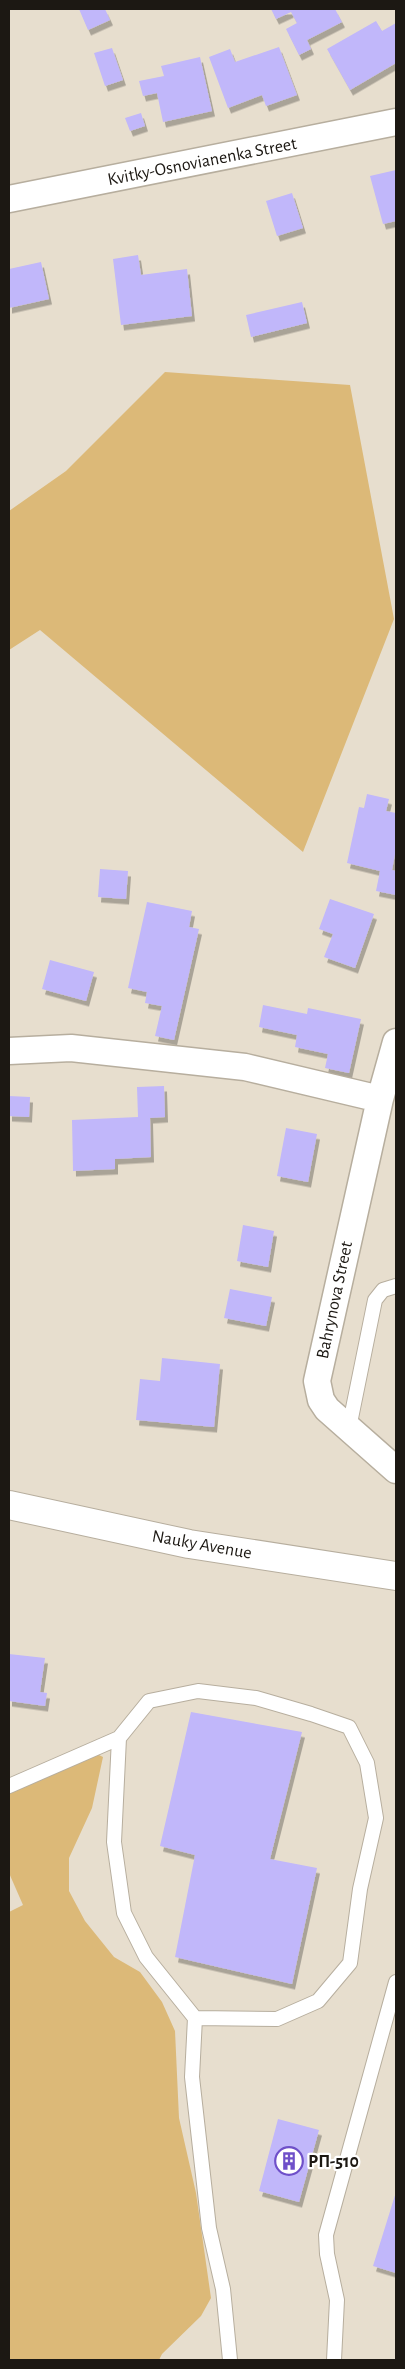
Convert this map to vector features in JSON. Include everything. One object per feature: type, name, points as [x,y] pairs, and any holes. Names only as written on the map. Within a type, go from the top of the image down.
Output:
[{"type":"main road","name":"Nauky Avenue","points":[[9,1505],[189,1544],[396,1576]]},
{"type":"street","name":"Kvitky-Osnovianenka Street","points":[[9,199],[396,122]]},
{"type":"street","name":"Bahrynova Street","points":[[396,1042],[380,1099],[317,1381],[321,1400],[328,1409],[396,1470]]},
{"type":"street","points":[[9,1051],[71,1048],[245,1068],[380,1099]]},
{"type":"lane","points":[[349,1428],[375,1300],[383,1290],[396,1286]]},
{"type":"lane","points":[[9,1786],[119,1738],[149,1701],[198,1691],[256,1698],[349,1727],[367,1763],[376,1818],[360,1889],[350,1963],[318,2001],[277,2019],[195,2018]]},
{"type":"lane","points":[[119,1738],[114,1842],[124,1912],[146,1957],[195,2018],[192,2077],[209,2228],[223,2289],[230,2360]]},
{"type":"lane","points":[[334,2360],[337,2300],[327,2254],[326,2236],[396,1984]]},
{"type":"shaded area","points":[[165,372],[350,385],[394,619],[303,852],[40,630],[9,650],[9,511],[66,471]]},
{"type":"shaded area","points":[[97,1754],[103,1757],[92,1808],[69,1858],[69,1891],[85,1921],[114,1957],[140,1972],[162,2002],[175,2031],[179,2118],[196,2193],[211,2298],[201,2316],[162,2354],[159,2360],[9,2360],[9,1912],[23,1905],[9,1873],[9,1793]]},
{"type":"building","points":[[79,9],[105,9],[110,20],[88,30]]},
{"type":"building","points":[[271,9],[335,9],[342,22],[307,40],[311,49],[299,55],[286,29],[297,23],[291,12],[276,19]]},
{"type":"building","points":[[376,21],[382,31],[396,23],[396,63],[350,90],[327,49]]},
{"type":"building","points":[[279,47],[297,95],[266,106],[262,95],[228,108],[209,57],[230,49],[235,62]]},
{"type":"building","points":[[112,48],[123,80],[105,86],[94,53]]},
{"type":"building","points":[[200,57],[212,111],[163,122],[157,93],[143,96],[139,81],[164,76],[161,66]]},
{"type":"building","points":[[141,113],[145,126],[130,131],[125,118]]},
{"type":"building","points":[[396,170],[396,221],[383,224],[370,176]]},
{"type":"building","points":[[292,193],[303,228],[277,236],[266,201]]},
{"type":"building","points":[[138,255],[141,275],[187,269],[192,316],[121,325],[113,259]]},
{"type":"building","points":[[41,262],[49,299],[9,308],[9,269]]},
{"type":"building","points":[[302,302],[307,323],[251,337],[246,315]]},
{"type":"building","points":[[367,794],[389,799],[386,811],[396,813],[396,849],[392,870],[396,871],[396,895],[376,891],[380,871],[347,863],[359,807],[364,808]]},
{"type":"building","points":[[100,869],[128,871],[126,899],[98,897]]},
{"type":"building","points":[[330,899],[374,914],[355,968],[324,957],[333,934],[319,929]]},
{"type":"building","points":[[147,902],[192,911],[189,927],[199,929],[174,1040],[155,1036],[162,1006],[145,1003],[147,992],[128,988]]},
{"type":"building","points":[[50,960],[94,972],[86,1001],[42,989]]},
{"type":"building","points":[[263,1005],[307,1014],[308,1008],[361,1019],[349,1073],[325,1068],[328,1054],[295,1047],[297,1035],[259,1027]]},
{"type":"building","points":[[164,1086],[165,1117],[150,1118],[151,1157],[115,1159],[115,1169],[73,1171],[72,1120],[138,1117],[137,1087]]},
{"type":"building","points":[[9,1096],[30,1097],[29,1117],[9,1116]]},
{"type":"building","points":[[286,1128],[317,1134],[308,1182],[277,1176]]},
{"type":"building","points":[[243,1225],[274,1231],[268,1267],[237,1261]]},
{"type":"building","points":[[230,1289],[272,1297],[266,1326],[224,1318]]},
{"type":"building","points":[[162,1358],[220,1364],[214,1427],[136,1420],[140,1379],[160,1381]]},
{"type":"building","points":[[9,1654],[45,1658],[40,1692],[47,1693],[45,1706],[9,1701]]},
{"type":"building","points":[[191,1712],[302,1732],[270,1859],[317,1868],[292,1984],[175,1957],[195,1855],[160,1846]]},
{"type":"building","name":"РП-510","points":[[278,2119],[319,2130],[299,2202],[259,2191]]},
{"type":"building","points":[[396,2192],[396,2273],[373,2266]]},
{"type":"place","name":"РП-510","points":[[289,2161]]}]
